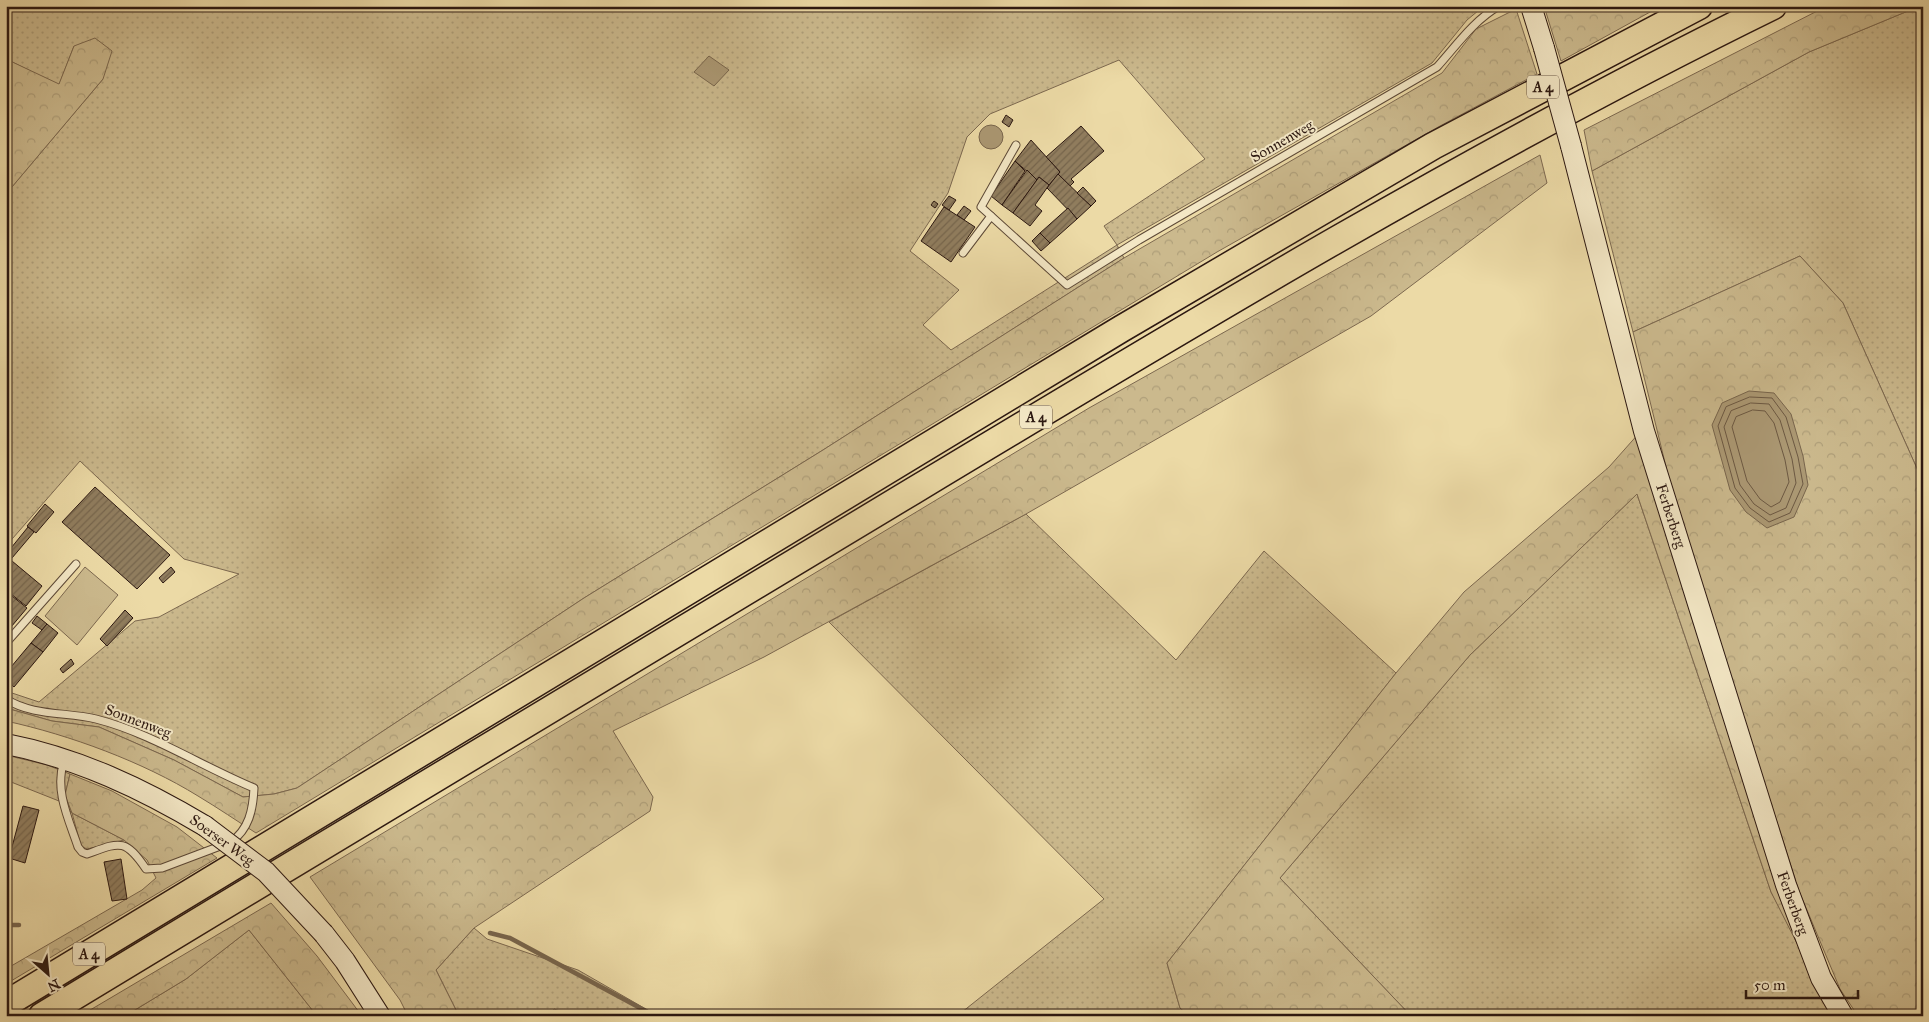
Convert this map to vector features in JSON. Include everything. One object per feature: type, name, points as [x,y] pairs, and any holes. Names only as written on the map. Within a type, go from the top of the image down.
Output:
[{"type":"highway","name":"A 4","points":[[6,1004],[1129,324],[1432,146],[1699,6]]},
{"type":"highway","name":"A 4","points":[[42,1016],[1141,353],[1513,140],[1694,45],[1773,6]]},
{"type":"street","name":"Ferberberg","points":[[1531,6],[1571,146],[1644,432],[1780,866],[1820,978],[1843,1016]]},
{"type":"street","name":"Soerser Weg","points":[[6,744],[64,759],[93,769],[141,790],[205,826],[266,872],[324,934],[380,1016]]},
{"type":"lane","name":"Sonnenweg","points":[[991,216],[1067,285],[1139,240],[1437,67],[1473,27],[1490,11],[1499,6]]},
{"type":"lane","points":[[963,253],[991,216],[980,206],[1016,145]]},
{"type":"lane","points":[[6,643],[76,564]]},
{"type":"lane","name":"Sonnenweg","points":[[6,699],[47,713],[95,719],[144,736],[254,788],[253,808],[239,837],[213,850],[162,868],[146,870],[131,848],[121,844],[111,845],[87,854],[78,847],[60,791],[60,773],[64,759]]},
{"type":"green space","points":[[6,6],[1484,6],[1467,20],[1432,63],[1117,245],[1124,258],[823,450],[584,598],[297,788],[274,794],[243,797],[174,760],[99,727],[52,721],[6,708],[6,691],[39,702],[135,621],[159,617],[239,574],[184,559],[80,461],[6,546],[6,194],[103,79],[74,46],[59,85],[6,59]],"holes":[[[1119,60],[1205,159],[1104,226],[1117,245],[951,350],[923,325],[959,290],[910,251],[948,193],[967,137],[990,114]]]},
{"type":"green space","points":[[1544,6],[1661,6],[1561,61]]},
{"type":"green space","points":[[1827,6],[1920,6],[1809,52],[1592,171],[1584,130]]},
{"type":"green space","points":[[1923,6],[1923,482],[1843,303],[1800,256],[1633,332],[1592,171],[1809,52]]},
{"type":"green space","points":[[1516,9],[1537,74],[1440,126],[1217,252],[256,833],[177,784],[130,761],[80,742],[6,721],[6,708],[52,721],[99,727],[174,760],[243,797],[274,794],[297,788],[584,598],[823,450],[1124,258],[1442,73],[1476,29]]},
{"type":"green space","points":[[95,38],[112,51],[103,79],[6,194],[6,59],[59,84],[74,46]]},
{"type":"green space","points":[[1540,155],[1547,183],[1371,316],[1026,514],[764,657],[613,731],[653,797],[650,811],[474,928],[436,970],[459,1016],[408,1016],[400,1000],[310,877],[1089,408]]},
{"type":"green space","points":[[1800,256],[1843,303],[1923,482],[1923,1005],[1912,1016],[1858,1016],[1840,989],[1799,891],[1670,483],[1633,332]]},
{"type":"green space","points":[[1640,432],[1816,981],[1771,892],[1637,494],[1470,655],[1280,878],[1411,1016],[1189,1016],[1180,1008],[1167,963],[1396,673],[1464,592],[1609,467]]},
{"type":"green space","points":[[1637,494],[1771,892],[1839,1016],[1411,1016],[1280,878],[1470,655]]},
{"type":"green space","points":[[1026,514],[1176,660],[1264,551],[1396,673],[1167,963],[1180,1008],[1189,1016],[957,1016],[1104,899],[829,622]]},
{"type":"green space","points":[[85,567],[118,595],[77,645],[45,616]]},
{"type":"green space","points":[[6,755],[47,765],[70,774],[65,795],[72,813],[59,801],[6,780]]},
{"type":"green space","points":[[70,774],[112,791],[177,827],[217,858],[6,984],[6,969],[142,890],[156,878],[147,860],[124,840],[72,813],[65,795]]},
{"type":"green space","points":[[72,813],[124,840],[87,849],[81,846]]},
{"type":"green space","points":[[271,903],[317,956],[362,1016],[317,1016],[249,930],[186,979],[125,1016],[80,1016]]},
{"type":"green space","points":[[474,928],[487,939],[578,970],[658,1016],[573,1016],[554,1009],[550,1016],[459,1016],[436,970]]},
{"type":"green space","points":[[249,930],[317,1016],[125,1016],[186,979]]},
{"type":"water","points":[[709,56],[729,70],[714,86],[694,72]]},
{"type":"water","points":[[991,125],[996,126],[1002,132],[1002,142],[996,148],[991,149],[986,148],[980,142],[979,137],[980,132],[986,126]]},
{"type":"water","points":[[1749,391],[1774,393],[1791,414],[1803,456],[1808,485],[1794,517],[1767,528],[1746,512],[1730,490],[1712,425],[1722,403]]},
{"type":"building","points":[[1006,115],[1013,120],[1009,127],[1002,122]]},
{"type":"building","points":[[1081,126],[1104,151],[1071,179],[1074,182],[1070,186],[1058,174],[1060,172],[1046,157]]},
{"type":"building","points":[[1031,140],[1060,172],[1049,185],[1039,177],[1037,180],[1015,161]]},
{"type":"building","points":[[1015,161],[1025,171],[1002,205],[991,196]]},
{"type":"building","points":[[1027,170],[1037,180],[1013,213],[1002,205]]},
{"type":"building","points":[[1058,174],[1091,206],[1077,219],[1047,188]]},
{"type":"building","points":[[1039,177],[1049,185],[1035,205],[1042,211],[1030,226],[1013,213]]},
{"type":"building","points":[[1083,187],[1096,201],[1091,206],[1077,193]]},
{"type":"building","points":[[949,196],[956,200],[949,210],[942,205]]},
{"type":"building","points":[[934,201],[938,204],[935,208],[931,205]]},
{"type":"building","points":[[964,206],[971,211],[964,220],[957,215]]},
{"type":"building","points":[[944,207],[975,227],[951,262],[921,241]]},
{"type":"building","points":[[1068,208],[1077,219],[1050,243],[1040,233]]},
{"type":"building","points":[[1040,233],[1050,243],[1041,251],[1032,241]]},
{"type":"building","points":[[95,487],[170,555],[137,589],[62,522]]},
{"type":"building","points":[[45,504],[54,512],[36,533],[27,526]]},
{"type":"building","points":[[28,527],[34,532],[12,558],[7,553]]},
{"type":"building","points":[[6,556],[42,586],[26,606],[6,590]]},
{"type":"building","points":[[171,567],[175,572],[163,583],[159,578]]},
{"type":"building","points":[[12,596],[27,608],[6,633],[6,602]]},
{"type":"building","points":[[125,610],[133,618],[107,646],[100,639]]},
{"type":"building","points":[[37,616],[47,624],[42,630],[32,623]]},
{"type":"building","points":[[47,624],[58,633],[43,652],[31,643]]},
{"type":"building","points":[[31,643],[43,652],[14,687],[6,680],[6,673]]},
{"type":"building","points":[[71,659],[74,664],[63,673],[60,669]]},
{"type":"building","points":[[8,792],[11,808],[6,809],[6,793]]},
{"type":"building","points":[[23,806],[39,810],[25,863],[9,858]]},
{"type":"building","points":[[121,859],[127,899],[112,901],[104,862]]},
{"type":"waterway","points":[[6,920],[11,925],[19,925]]},
{"type":"waterway","points":[[490,933],[510,938],[655,1016]]}]
